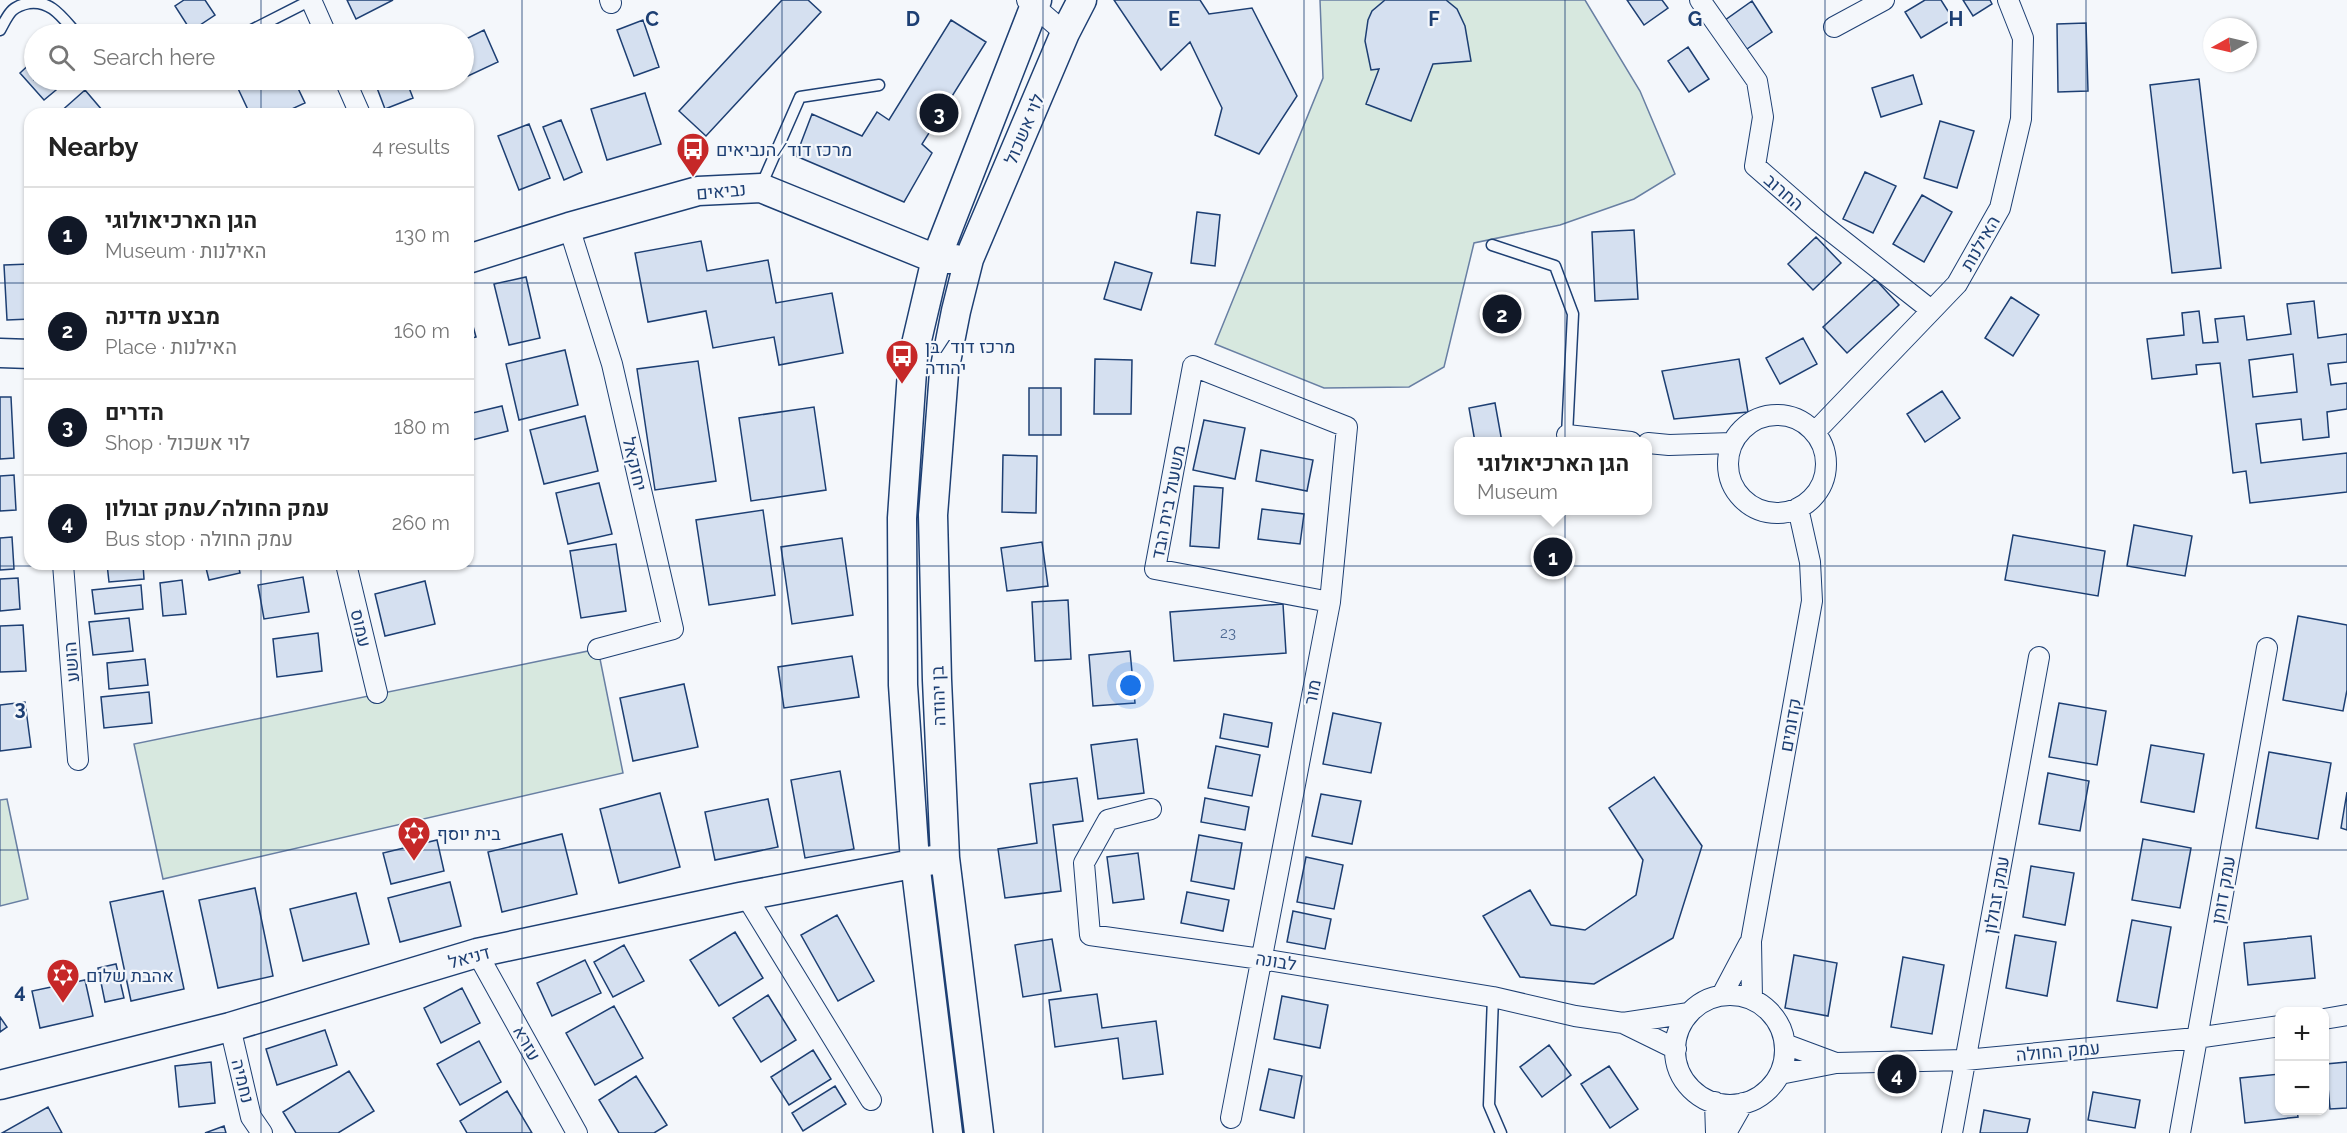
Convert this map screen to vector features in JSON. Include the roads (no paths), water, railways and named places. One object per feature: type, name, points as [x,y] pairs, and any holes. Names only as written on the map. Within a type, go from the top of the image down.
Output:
[{"type":"street","points":[[311,0],[322,24]]},
{"type":"street","name":"לוי אשכול","points":[[969,260],[1065,33],[1082,0]]},
{"type":"street","name":"החרוב","points":[[1700,0],[1757,81],[1763,117],[1755,166],[1818,221],[1931,310]]},
{"type":"street","points":[[1834,27],[1884,0]]},
{"type":"street","name":"האילנות","points":[[1815,432],[1957,284],[2000,208],[2021,119],[2023,38],[2008,0]]},
{"type":"street","points":[[1033,2],[1065,33]]},
{"type":"street","name":"לוי אשכול","points":[[936,259],[1033,2]]},
{"type":"street","points":[[349,90],[357,108]]},
{"type":"street","name":"נביאים","points":[[474,257],[569,227],[698,191],[761,188],[936,259],[969,260]]},
{"type":"street","name":"יחזקאל","points":[[569,227],[612,364],[673,629],[598,649]]},
{"type":"street","name":"בן יהודה","points":[[936,259],[913,357],[902,518],[903,685],[915,862],[948,1133]]},
{"type":"street","name":"בן יהודה","points":[[969,260],[944,372],[933,515],[945,858],[979,1133]]},
{"type":"street","points":[[0,353],[24,354]]},
{"type":"street","name":"מור","points":[[1193,366],[1347,427],[1330,602],[1231,1118]]},
{"type":"street","name":"משעול בית הבד","points":[[1193,366],[1155,569],[1330,602]]},
{"type":"street","points":[[1771,415],[1788,416],[1802,421],[1815,432],[1826,458],[1824,476],[1812,498],[1798,508],[1780,513],[1763,511],[1745,502],[1734,488],[1728,460],[1732,443],[1743,428],[1755,420],[1771,415]]},
{"type":"street","points":[[1567,435],[1588,437]]},
{"type":"street","points":[[1652,443],[1732,443]]},
{"type":"street","name":"קדומים","points":[[1752,999],[1751,941],[1812,601],[1810,562],[1798,508]]},
{"type":"street","name":"הושע","points":[[63,570],[78,760]]},
{"type":"street","name":"עמוס","points":[[347,570],[377,693]]},
{"type":"street","name":"עמק דותן","points":[[2180,1133],[2267,648]]},
{"type":"street","name":"עמק זבולון","points":[[1952,1133],[2039,657]]},
{"type":"street","name":"לבונה","points":[[1150,809],[1108,820],[1084,863],[1090,935],[1262,959],[1493,997],[1575,1016],[1623,1023],[1689,1013]]},
{"type":"street","name":"דניאל","points":[[0,1086],[230,1027],[477,953],[746,896],[945,858]]},
{"type":"street","points":[[746,896],[871,1100]]},
{"type":"street","name":"קדומים","points":[[1722,995],[1751,941]]},
{"type":"street","name":"עזרא","points":[[477,953],[577,1133]]},
{"type":"street","points":[[1722,995],[1737,995],[1752,999],[1765,1006],[1775,1017],[1781,1030],[1785,1044],[1780,1074],[1758,1097],[1743,1103],[1729,1105],[1699,1095],[1686,1082],[1678,1067],[1677,1036],[1689,1013],[1704,1001],[1722,995]]},
{"type":"street","points":[[2329,1018],[2347,1015]]},
{"type":"street","name":"לבונה","points":[[1623,1023],[1676,1049]]},
{"type":"street","name":"נחמיה","points":[[230,1027],[251,1117],[262,1133]]},
{"type":"street","name":"עמק החולה","points":[[1780,1074],[1836,1063],[1965,1060],[2196,1038],[2275,1027]]},
{"type":"street","name":"עמק החולה","points":[[1785,1044],[1836,1063]]},
{"type":"street","points":[[1715,1102],[1716,1133]]},
{"type":"street","points":[[1726,1133],[1743,1103]]},
{"type":"lane","points":[[264,24],[311,0]]},
{"type":"lane","points":[[0,30],[11,10],[17,6],[41,1],[53,7],[68,24]]},
{"type":"lane","points":[[761,188],[800,97],[879,85]]},
{"type":"lane","points":[[1492,245],[1555,266],[1573,314],[1567,435]]},
{"type":"lane","points":[[1493,997],[1489,1105],[1501,1133]]},
{"type":"place","name":"הדרים","points":[[939,113]]},
{"type":"place","name":"מרכז דוד/הנביאים","points":[[693,178]]},
{"type":"place","name":"מבצע מדינה","points":[[1502,314]]},
{"type":"place","name":"מרכז דוד/בן יהודה","points":[[902,385]]},
{"type":"place","name":"הגן הארכיאולוגי","points":[[1553,557]]},
{"type":"place","name":"בית יוסף","points":[[414,862]]},
{"type":"place","name":"אהבת שלום","points":[[63,1004]]},
{"type":"place","name":"עמק החולה/עמק זבולון","points":[[1897,1074]]}]
